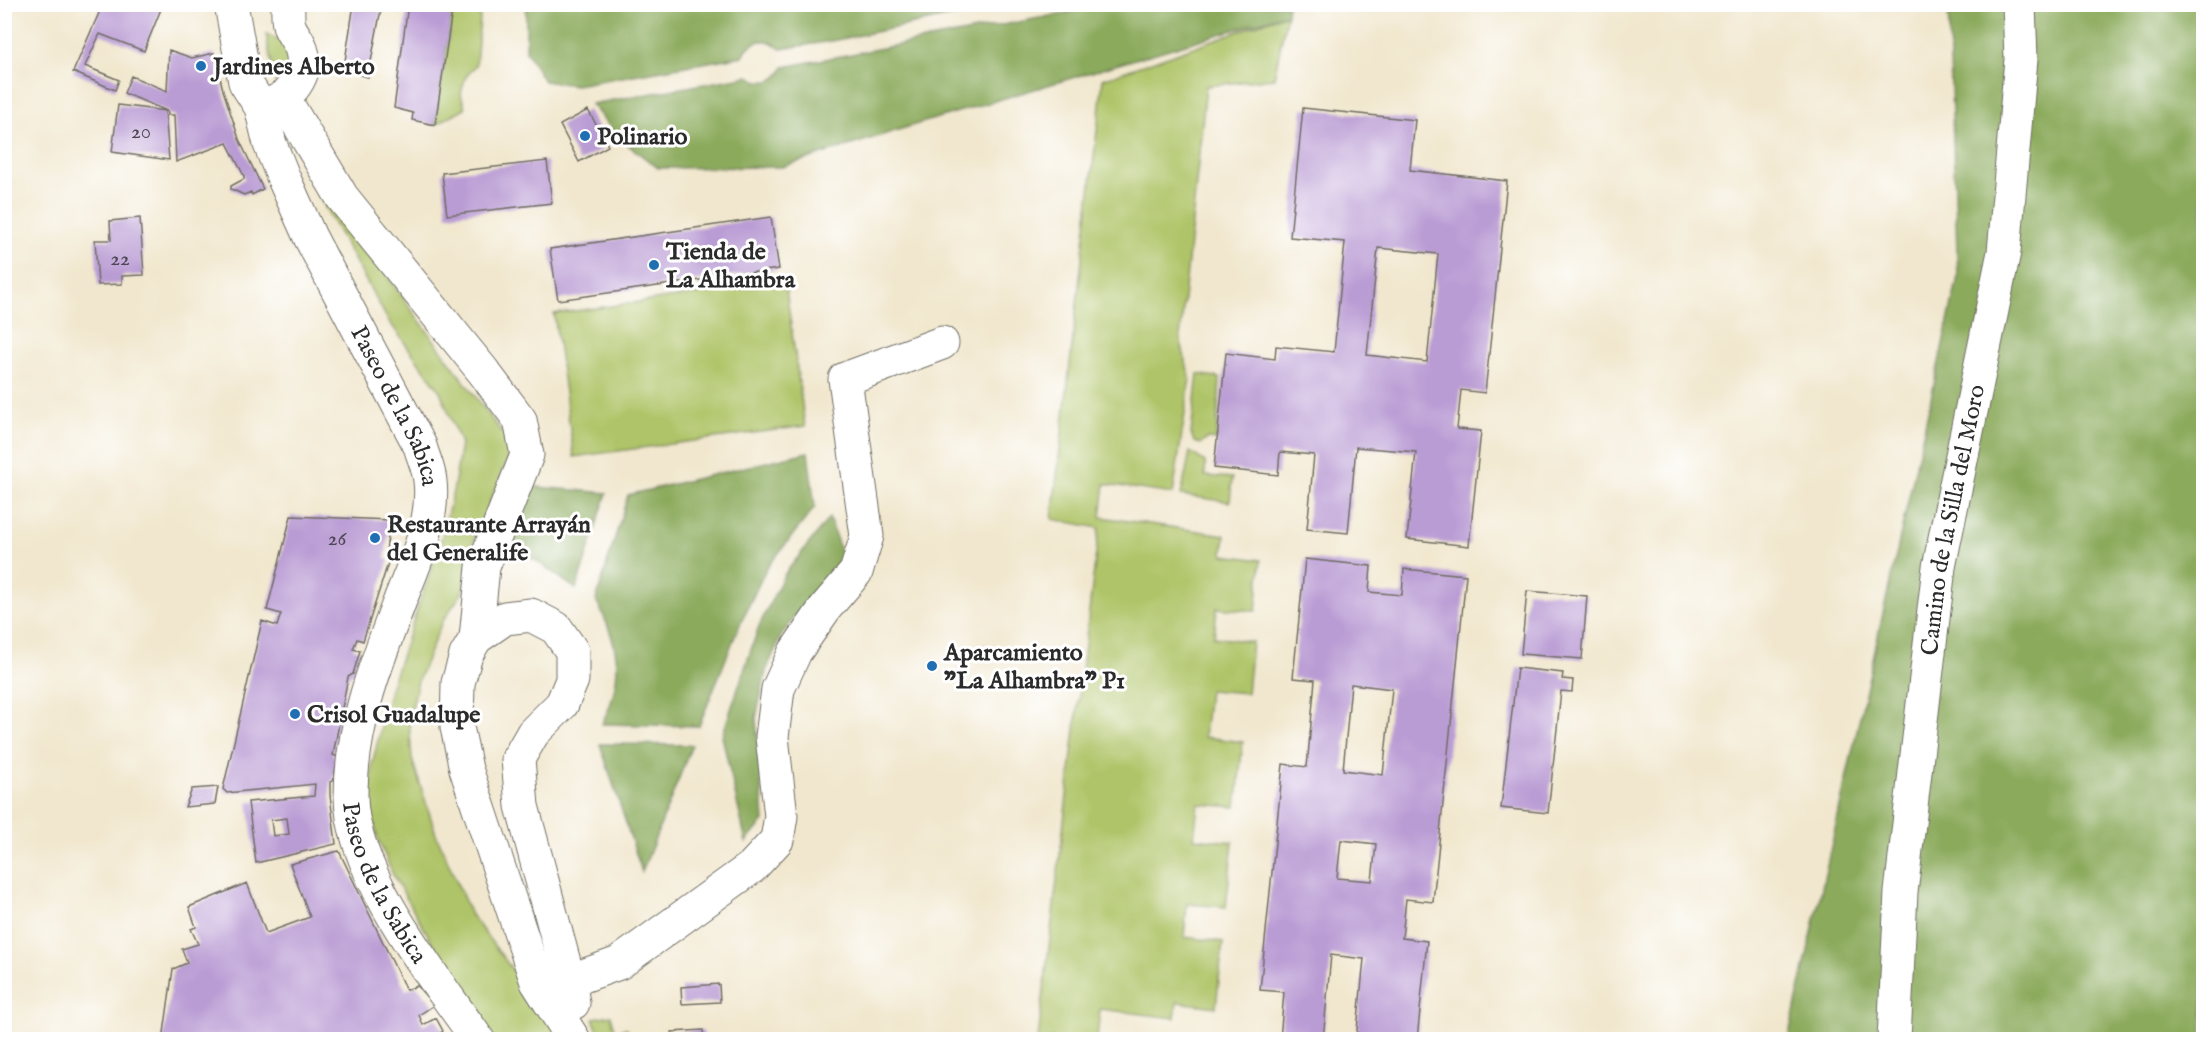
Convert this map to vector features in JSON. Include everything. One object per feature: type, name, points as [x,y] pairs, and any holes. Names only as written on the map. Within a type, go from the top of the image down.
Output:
[{"type":"street","name":"Camino de la Silla del Moro","points":[[1894,1040],[1901,892],[1939,567],[2004,252],[2021,58],[2019,4]]},
{"type":"street","points":[[272,103],[296,84],[303,66],[302,49],[288,15],[261,18],[245,9],[244,82],[272,103],[342,197],[520,420],[527,456],[483,567],[476,638],[466,656],[458,683],[457,728],[466,769],[537,982],[573,1037]]},
{"type":"street","name":"Paseo de la Sabica","points":[[272,103],[270,144],[305,227],[420,446],[430,481],[429,515],[369,682],[354,753],[351,798],[357,836],[370,871],[407,939],[478,1040]]},
{"type":"street","points":[[569,981],[619,963],[752,867],[777,840],[781,816],[772,737],[778,689],[795,652],[826,608],[856,572],[867,536],[845,379],[942,343]]},
{"type":"street","points":[[476,638],[506,618],[531,615],[556,628],[572,651],[572,680],[562,705],[533,734],[518,759],[522,806],[569,981],[573,1003],[573,1037]]},
{"type":"green space","points":[[526,4],[1004,5],[832,41],[780,49],[770,42],[759,41],[750,46],[743,56],[576,85],[544,81],[526,51]]},
{"type":"green space","points":[[453,5],[481,5],[476,65],[465,78],[461,94],[465,108],[435,125]]},
{"type":"green space","points":[[1107,5],[1288,5],[1287,14],[911,126],[782,167],[658,168],[620,139],[591,104],[749,76],[759,81],[769,81],[777,76],[784,67]]},
{"type":"green space","points":[[1948,5],[2203,5],[2203,1039],[1788,1040],[1958,277]]},
{"type":"green space","points":[[1287,14],[1274,78],[1206,86],[1180,338],[1190,379],[1173,494],[1105,484],[1101,517],[1225,535],[1223,555],[1261,560],[1256,611],[1217,608],[1214,637],[1252,642],[1247,693],[1209,690],[1204,737],[1243,742],[1236,807],[1198,804],[1194,838],[1233,842],[1226,907],[1187,904],[1184,937],[1223,942],[1216,1007],[1177,1002],[1175,1018],[1100,1009],[1097,1039],[1038,1039],[1099,528],[1052,519],[1103,79]]},
{"type":"green space","points":[[266,34],[284,42],[290,49],[285,76],[275,82]]},
{"type":"green space","points":[[296,148],[339,211],[506,438],[511,453],[475,536],[462,593],[442,622],[418,681],[409,720],[412,759],[436,834],[471,915],[565,1039],[488,1039],[393,875],[377,836],[369,799],[372,765],[390,689],[442,537],[461,444],[440,391],[388,320],[328,213]]},
{"type":"green space","points":[[785,282],[805,426],[574,457],[554,314]]},
{"type":"green space","points":[[1198,374],[1220,378],[1216,440],[1207,439],[1201,444],[1194,442],[1191,434]]},
{"type":"green space","points":[[808,452],[815,507],[766,569],[737,631],[699,726],[602,724],[614,691],[617,662],[610,632],[596,600],[628,495]]},
{"type":"green space","points":[[1190,452],[1205,462],[1205,476],[1232,478],[1230,502],[1181,495]]},
{"type":"green space","points":[[525,486],[607,493],[576,589],[535,560],[505,549]]},
{"type":"green space","points":[[829,518],[843,558],[805,602],[781,636],[766,671],[756,718],[764,821],[746,842],[722,736],[759,626],[784,575]]},
{"type":"green space","points":[[600,744],[692,745],[642,872]]},
{"type":"green space","points":[[611,1015],[615,1031],[627,1028],[629,1039],[601,1039],[593,1018]]},
{"type":"building","points":[[103,4],[163,4],[144,51],[100,34],[85,66],[119,80],[115,90],[73,72]]},
{"type":"building","points":[[354,4],[382,4],[368,77],[350,72],[345,61]]},
{"type":"building","points":[[408,4],[453,4],[435,125],[412,120],[413,113],[394,108]]},
{"type":"building","points":[[169,50],[192,58],[214,53],[239,139],[263,189],[252,195],[251,192],[244,195],[231,189],[231,186],[244,179],[244,176],[227,143],[176,162],[174,115],[168,115],[167,111],[124,93],[131,76],[167,91]]},
{"type":"building","points":[[118,105],[165,111],[169,160],[112,152]]},
{"type":"building","points":[[1303,108],[1415,120],[1410,170],[1507,181],[1485,393],[1461,390],[1457,429],[1481,431],[1469,546],[1407,539],[1416,452],[1356,447],[1348,533],[1307,529],[1314,455],[1280,452],[1278,475],[1214,468],[1226,353],[1275,359],[1276,346],[1334,352],[1345,242],[1290,237]],"holes":[[[1378,248],[1438,254],[1427,362],[1367,355]]]},
{"type":"building","points":[[588,110],[608,146],[579,162],[560,125]]},
{"type":"building","points":[[547,161],[552,203],[447,215],[442,173]]},
{"type":"building","points":[[771,217],[779,269],[558,300],[550,249]]},
{"type":"building","points":[[140,218],[144,275],[122,276],[122,284],[98,285],[95,240],[111,240],[110,221]]},
{"type":"building","points":[[291,516],[390,520],[385,559],[389,560],[363,641],[357,639],[353,649],[360,651],[353,674],[348,677],[333,755],[338,757],[333,781],[330,782],[336,844],[256,863],[248,802],[314,796],[315,784],[227,793],[223,789],[262,621],[277,626],[281,614],[267,610]],"holes":[[[287,818],[289,834],[273,836],[271,820]]]},
{"type":"building","points":[[1305,559],[1371,566],[1369,592],[1402,595],[1404,569],[1466,575],[1433,902],[1406,899],[1402,938],[1427,941],[1417,1040],[1356,1040],[1364,959],[1331,955],[1323,1040],[1280,1040],[1284,992],[1260,990],[1283,764],[1307,767],[1315,680],[1293,678]],"holes":[[[1351,684],[1392,689],[1383,775],[1343,770]],[[1341,840],[1376,844],[1372,881],[1337,878]]]},
{"type":"building","points":[[1527,591],[1587,596],[1582,659],[1521,654]]},
{"type":"building","points":[[1517,668],[1563,673],[1562,679],[1573,680],[1572,692],[1561,691],[1548,813],[1501,808]]},
{"type":"building","points":[[218,787],[215,804],[185,807],[192,789]]},
{"type":"building","points":[[339,851],[406,990],[417,986],[434,1005],[419,1015],[423,1025],[436,1018],[443,1031],[430,1040],[163,1040],[173,969],[187,963],[182,949],[198,944],[191,929],[196,927],[189,907],[247,883],[266,933],[310,917],[290,864]]},
{"type":"building","points":[[719,984],[720,1002],[682,1004],[681,987]]},
{"type":"building","points":[[703,1030],[704,1040],[673,1040],[672,1032]]},
{"type":"place","name":"Jardines Alberto","points":[[201,66]]},
{"type":"place","name":"Polinario","points":[[585,136]]},
{"type":"place","name":"Tienda de La Alhambra","points":[[654,265]]},
{"type":"place","name":"Restaurante Arrayán del Generalife","points":[[375,538]]},
{"type":"place","name":"Aparcamiento \"La Alhambra\" P1","points":[[932,666]]},
{"type":"place","name":"Crisol Guadalupe","points":[[295,714]]}]
